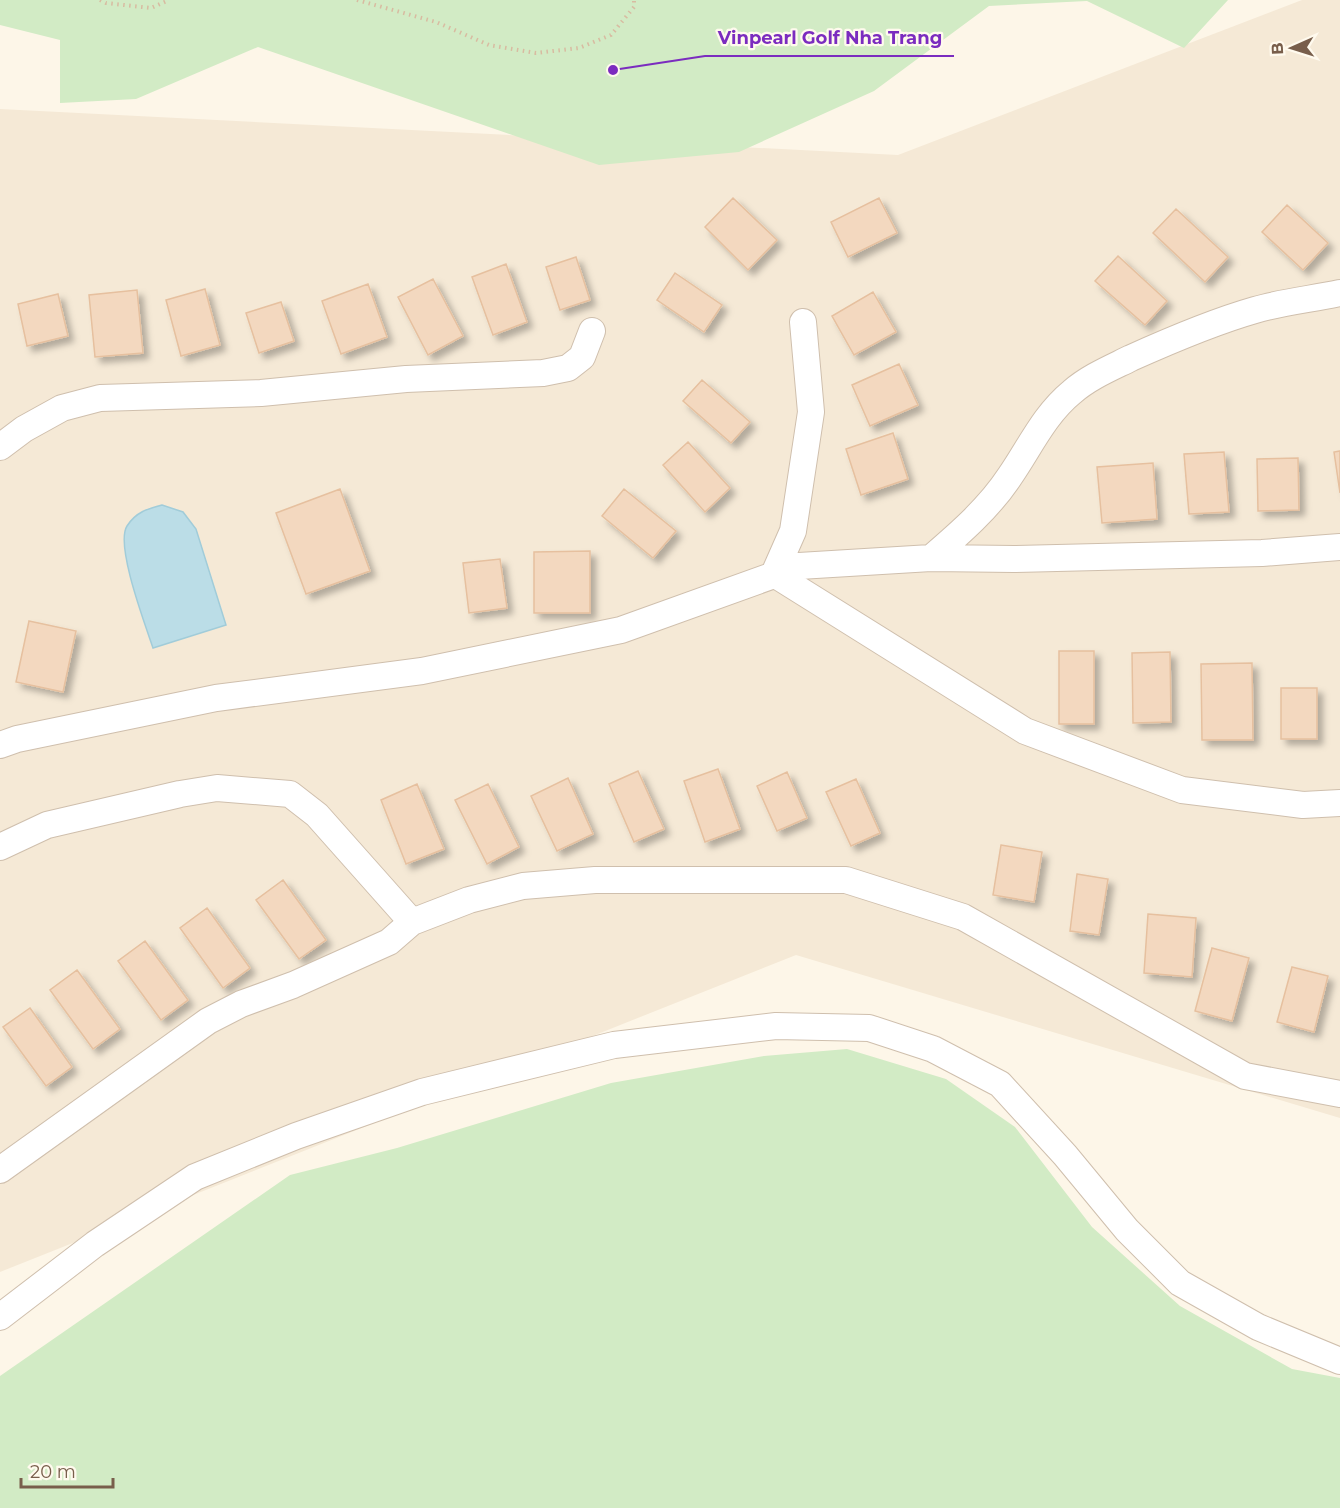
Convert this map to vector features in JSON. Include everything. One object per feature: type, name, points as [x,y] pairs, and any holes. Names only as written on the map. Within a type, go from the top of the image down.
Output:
[{"type":"street","points":[[931,558],[972,522],[995,496],[1011,476],[1032,438],[1071,392],[1101,373],[1160,344],[1256,309],[1340,293]]},
{"type":"street","points":[[774,574],[793,531],[811,412],[803,322]]},
{"type":"street","points":[[0,447],[24,429],[62,408],[100,398],[261,393],[406,379],[543,373],[560,370],[568,368],[582,357],[592,331]]},
{"type":"street","points":[[0,745],[16,739],[216,698],[422,671],[621,630],[799,566],[830,562],[931,558],[1262,553],[1340,547]]},
{"type":"street","points":[[774,574],[1024,731],[1182,790],[1303,805],[1340,803]]},
{"type":"street","points":[[0,847],[48,825],[180,794],[217,788],[290,794],[317,815],[412,922]]},
{"type":"street","points":[[0,1170],[208,1021],[241,1004],[293,985],[388,942],[412,922],[469,900],[523,886],[595,879],[846,880],[963,917],[1245,1076],[1340,1094]]},
{"type":"street","points":[[0,1317],[95,1244],[195,1177],[296,1136],[422,1092],[614,1044],[776,1026],[869,1028],[933,1049],[1000,1084],[1065,1155],[1127,1230],[1180,1283],[1258,1327],[1340,1361]]},
{"type":"path","points":[[100,0],[151,8],[169,0]]},
{"type":"path","points":[[357,0],[436,22],[489,45],[536,53],[579,48],[611,35],[634,7],[634,0]]},
{"type":"shaded area","points":[[1302,0],[1340,0],[1340,1118],[796,955],[0,1272],[0,109],[898,155]]},
{"type":"green space","points":[[0,0],[1228,0],[1184,48],[1087,1],[989,6],[874,91],[739,152],[599,165],[258,47],[136,99],[60,103],[60,40],[0,25]]},
{"type":"green space","points":[[847,1049],[946,1079],[1015,1127],[1092,1227],[1180,1306],[1292,1369],[1340,1378],[1340,1508],[0,1508],[0,1376],[290,1175],[397,1148],[611,1083],[764,1056]]},
{"type":"water","points":[[162,505],[183,512],[196,529],[226,625],[153,648],[132,585],[124,536],[127,526],[134,517]]},
{"type":"building","points":[[733,198],[777,240],[748,270],[705,227]]},
{"type":"building","points":[[879,198],[897,233],[848,257],[831,222]]},
{"type":"building","points":[[1287,205],[1328,243],[1303,270],[1262,232]]},
{"type":"building","points":[[1176,209],[1228,257],[1205,282],[1153,233]]},
{"type":"building","points":[[1118,256],[1167,301],[1145,325],[1095,281]]},
{"type":"building","points":[[576,257],[590,300],[560,310],[546,267]]},
{"type":"building","points":[[506,264],[527,322],[493,335],[472,277]]},
{"type":"building","points":[[675,273],[722,305],[704,332],[657,300]]},
{"type":"building","points":[[433,279],[463,336],[428,355],[398,297]]},
{"type":"building","points":[[368,284],[387,337],[341,354],[322,301]]},
{"type":"building","points":[[205,289],[220,345],[181,356],[166,300]]},
{"type":"building","points":[[137,290],[143,353],[95,357],[89,295]]},
{"type":"building","points":[[873,292],[896,332],[854,355],[832,316]]},
{"type":"building","points":[[58,294],[68,336],[27,346],[18,304]]},
{"type":"building","points":[[281,302],[294,341],[259,353],[246,313]]},
{"type":"building","points":[[899,364],[918,405],[870,426],[852,385]]},
{"type":"building","points":[[702,380],[750,422],[731,443],[683,401]]},
{"type":"building","points":[[893,433],[908,479],[861,495],[846,449]]},
{"type":"building","points":[[688,442],[730,488],[705,512],[663,465]]},
{"type":"building","points":[[1340,451],[1340,493],[1334,452]]},
{"type":"building","points":[[1224,452],[1229,512],[1189,514],[1184,454]]},
{"type":"building","points":[[1298,458],[1299,510],[1258,511],[1257,459]]},
{"type":"building","points":[[1153,463],[1157,519],[1102,523],[1097,467]]},
{"type":"building","points":[[340,489],[370,571],[306,594],[276,513]]},
{"type":"building","points":[[624,489],[676,531],[653,558],[602,516]]},
{"type":"building","points":[[590,551],[590,613],[534,613],[534,552]]},
{"type":"building","points":[[500,559],[507,608],[469,613],[463,563]]},
{"type":"building","points":[[29,621],[76,631],[63,692],[16,682]]},
{"type":"building","points":[[1059,651],[1094,651],[1094,724],[1059,724]]},
{"type":"building","points":[[1170,652],[1171,722],[1133,723],[1132,653]]},
{"type":"building","points":[[1252,663],[1253,740],[1202,740],[1201,664]]},
{"type":"building","points":[[1281,688],[1317,688],[1317,739],[1281,739]]},
{"type":"building","points":[[718,769],[740,829],[705,842],[684,781]]},
{"type":"building","points":[[638,771],[664,829],[634,842],[609,784]]},
{"type":"building","points":[[787,772],[807,818],[777,831],[757,786]]},
{"type":"building","points":[[568,778],[593,834],[557,851],[531,796]]},
{"type":"building","points":[[856,779],[880,833],[851,846],[826,792]]},
{"type":"building","points":[[417,784],[444,849],[406,864],[381,800]]},
{"type":"building","points":[[488,784],[519,847],[487,864],[455,800]]},
{"type":"building","points":[[1001,845],[1042,852],[1034,902],[993,895]]},
{"type":"building","points":[[1077,874],[1108,879],[1099,935],[1070,931]]},
{"type":"building","points":[[283,880],[326,940],[299,959],[256,900]]},
{"type":"building","points":[[207,908],[250,968],[223,988],[180,928]]},
{"type":"building","points":[[1148,914],[1196,918],[1192,977],[1144,973]]},
{"type":"building","points":[[145,941],[188,1000],[161,1020],[118,961]]},
{"type":"building","points":[[1212,948],[1249,958],[1232,1021],[1195,1011]]},
{"type":"building","points":[[1292,967],[1328,976],[1314,1032],[1277,1022]]},
{"type":"building","points":[[77,970],[120,1029],[93,1049],[50,990]]},
{"type":"building","points":[[30,1008],[72,1067],[46,1086],[3,1027]]},
{"type":"place","name":"Vinpearl Golf Nha Trang","points":[[613,70]]}]
